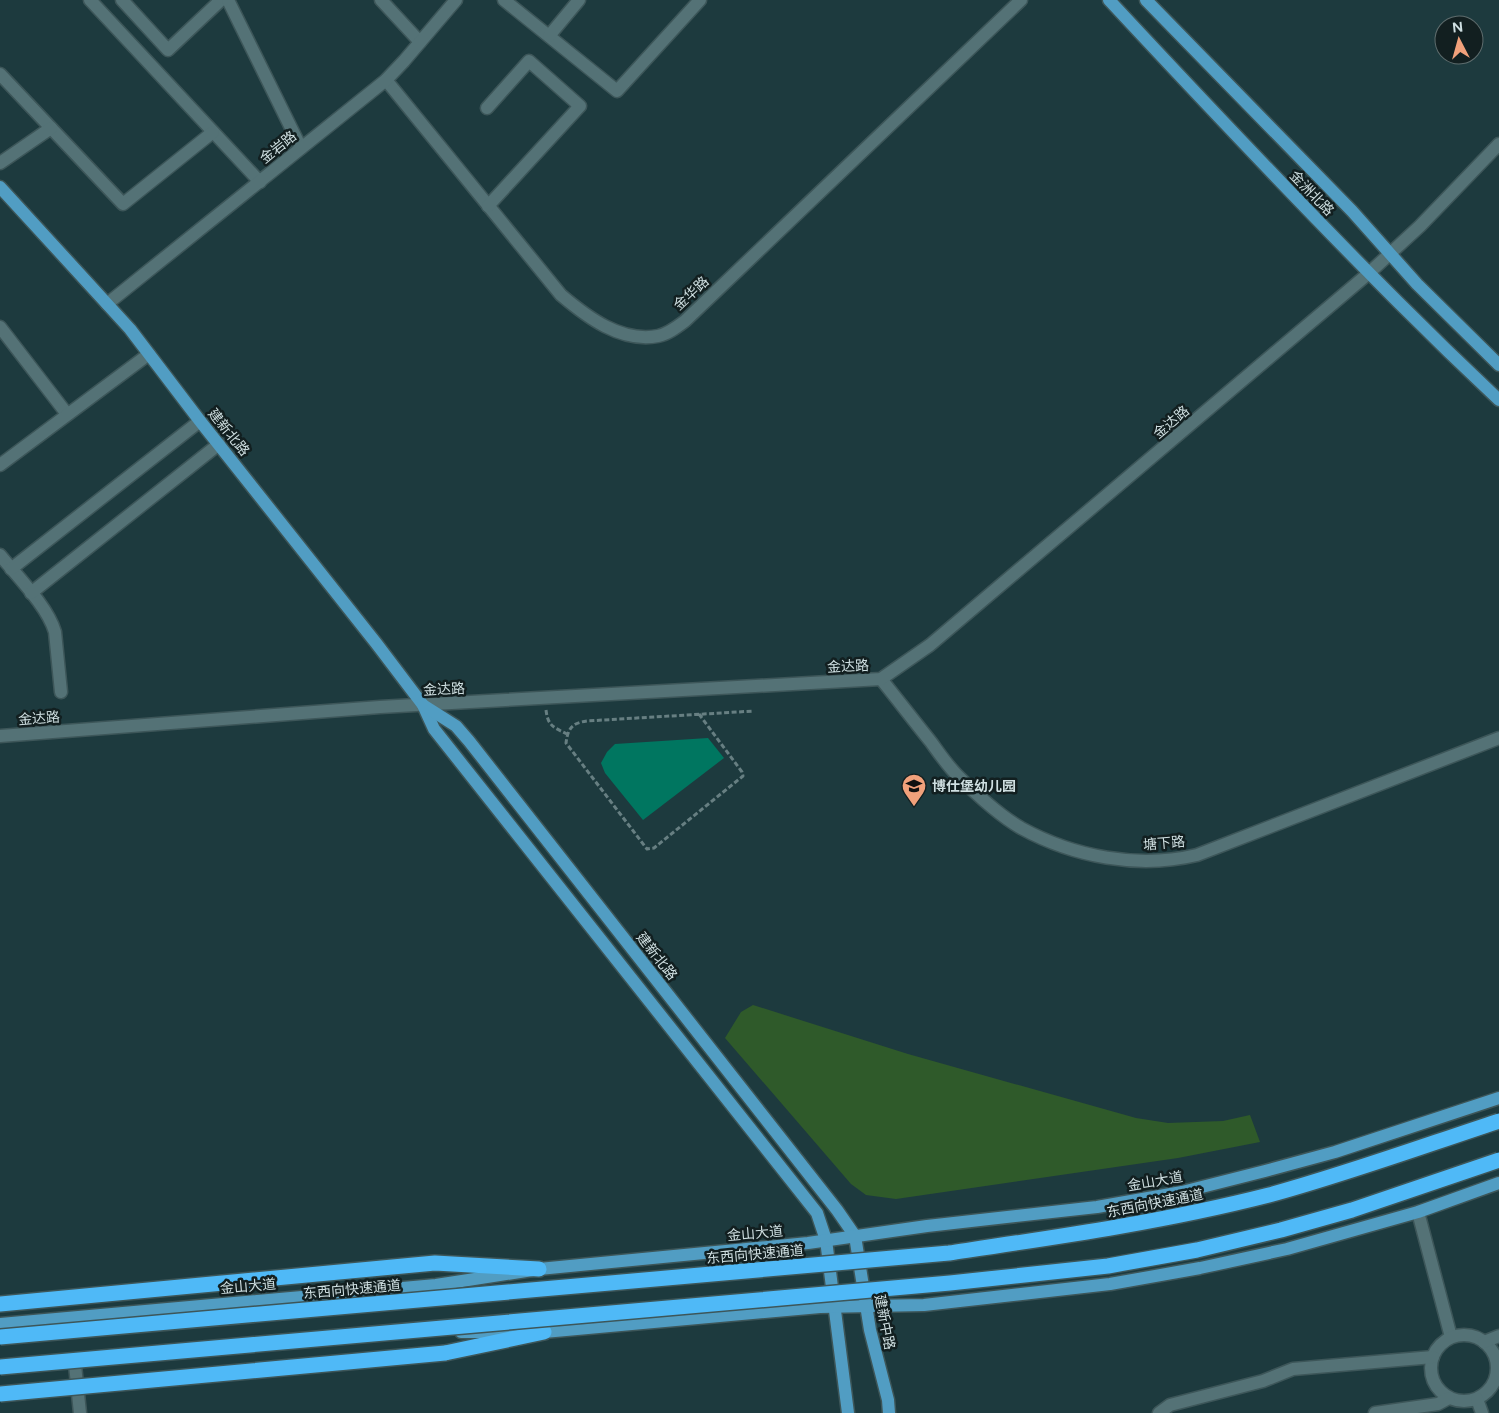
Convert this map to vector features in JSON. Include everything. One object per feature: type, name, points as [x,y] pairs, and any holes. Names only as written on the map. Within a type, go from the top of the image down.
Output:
[{"type":"highway","name":"东西向快速通道","points":[[0,1337],[949,1253],[1101,1231],[1188,1214],[1270,1194],[1341,1173],[1499,1121]]},
{"type":"highway","points":[[0,1367],[950,1283],[1108,1266],[1197,1250],[1281,1230],[1352,1210],[1499,1160]]},
{"type":"highway","points":[[0,1304],[435,1263],[539,1269]]},
{"type":"highway","points":[[0,1394],[444,1353],[544,1332]]},
{"type":"main road","name":"金洲北路","points":[[1109,0],[1188,85],[1398,302],[1499,400]]},
{"type":"main road","name":"金洲北路","points":[[1146,0],[1356,215],[1417,284],[1499,365]]},
{"type":"main road","name":"建新北路","points":[[0,187],[130,329],[423,705],[434,729],[816,1212],[826,1240]]},
{"type":"main road","name":"建新北路","points":[[423,705],[456,726],[831,1202],[855,1236]]},
{"type":"main road","name":"金山大道","points":[[0,1324],[436,1284],[539,1269],[826,1240],[927,1226],[1096,1207],[1182,1192],[1266,1171],[1335,1152],[1499,1098]]},
{"type":"main road","points":[[0,1372],[441,1332],[544,1332],[835,1307],[924,1305],[1110,1284],[1200,1268],[1287,1249],[1418,1212],[1499,1183]]},
{"type":"main road","name":"建新中路","points":[[855,1236],[870,1330],[888,1400],[889,1413]]},
{"type":"main road","points":[[826,1240],[848,1413]]},
{"type":"street","points":[[90,0],[260,182]]},
{"type":"street","points":[[122,0],[168,50],[222,0]]},
{"type":"street","points":[[228,0],[301,148]]},
{"type":"street","points":[[381,0],[420,42]]},
{"type":"street","points":[[504,0],[617,91],[700,0]]},
{"type":"street","points":[[549,36],[579,0]]},
{"type":"street","name":"金华路","points":[[386,80],[561,295],[576,308],[608,328],[624,334],[642,337],[658,336],[671,331],[685,321],[1021,0]]},
{"type":"street","name":"金岩路","points":[[107,304],[386,80],[420,42],[448,3]]},
{"type":"street","points":[[487,108],[529,61],[580,106],[488,206]]},
{"type":"street","points":[[0,74],[123,204],[213,132]]},
{"type":"street","points":[[0,153],[49,126]]},
{"type":"street","points":[[0,163],[49,126]]},
{"type":"street","name":"金达路","points":[[0,736],[380,707],[881,679],[930,645],[1370,273],[1499,144]]},
{"type":"street","points":[[0,327],[67,414]]},
{"type":"street","points":[[1,461],[148,354]]},
{"type":"street","points":[[11,568],[200,421]]},
{"type":"street","points":[[31,593],[220,444]]},
{"type":"street","points":[[0,555],[31,593],[53,625],[61,692]]},
{"type":"street","name":"塘下路","points":[[881,679],[955,774],[1000,813],[1020,827],[1063,847],[1110,858],[1159,861],[1178,860],[1197,855],[1499,738]]},
{"type":"street","points":[[1418,1212],[1451,1337]]},
{"type":"street","points":[[1463,1334],[1474,1336],[1484,1342],[1492,1350],[1497,1361],[1498,1370],[1494,1384],[1476,1399],[1466,1401],[1449,1398],[1438,1389],[1430,1370],[1436,1350],[1442,1342],[1463,1334]]},
{"type":"street","points":[[1484,1342],[1499,1336]]},
{"type":"street","points":[[1159,1413],[1170,1405],[1263,1381],[1293,1369],[1433,1357]]},
{"type":"street","points":[[75,1365],[80,1413]]},
{"type":"street","points":[[1375,1413],[1438,1404],[1449,1398]]},
{"type":"street","points":[[1476,1399],[1482,1413]]},
{"type":"path","points":[[544,698],[548,721],[567,734]]},
{"type":"path","points":[[699,714],[743,776],[654,848],[647,849],[566,743],[567,734],[576,722],[699,714],[754,711]]},
{"type":"green space","points":[[753,1005],[908,1054],[1136,1118],[1168,1123],[1223,1121],[1250,1115],[1260,1142],[1178,1158],[896,1199],[866,1195],[851,1184],[725,1038],[741,1012]]},
{"type":"building","points":[[708,738],[724,758],[643,820],[605,773],[601,763],[607,752],[615,744]]},
{"type":"place","name":"博仕堡幼儿园","points":[[914,807]]}]
